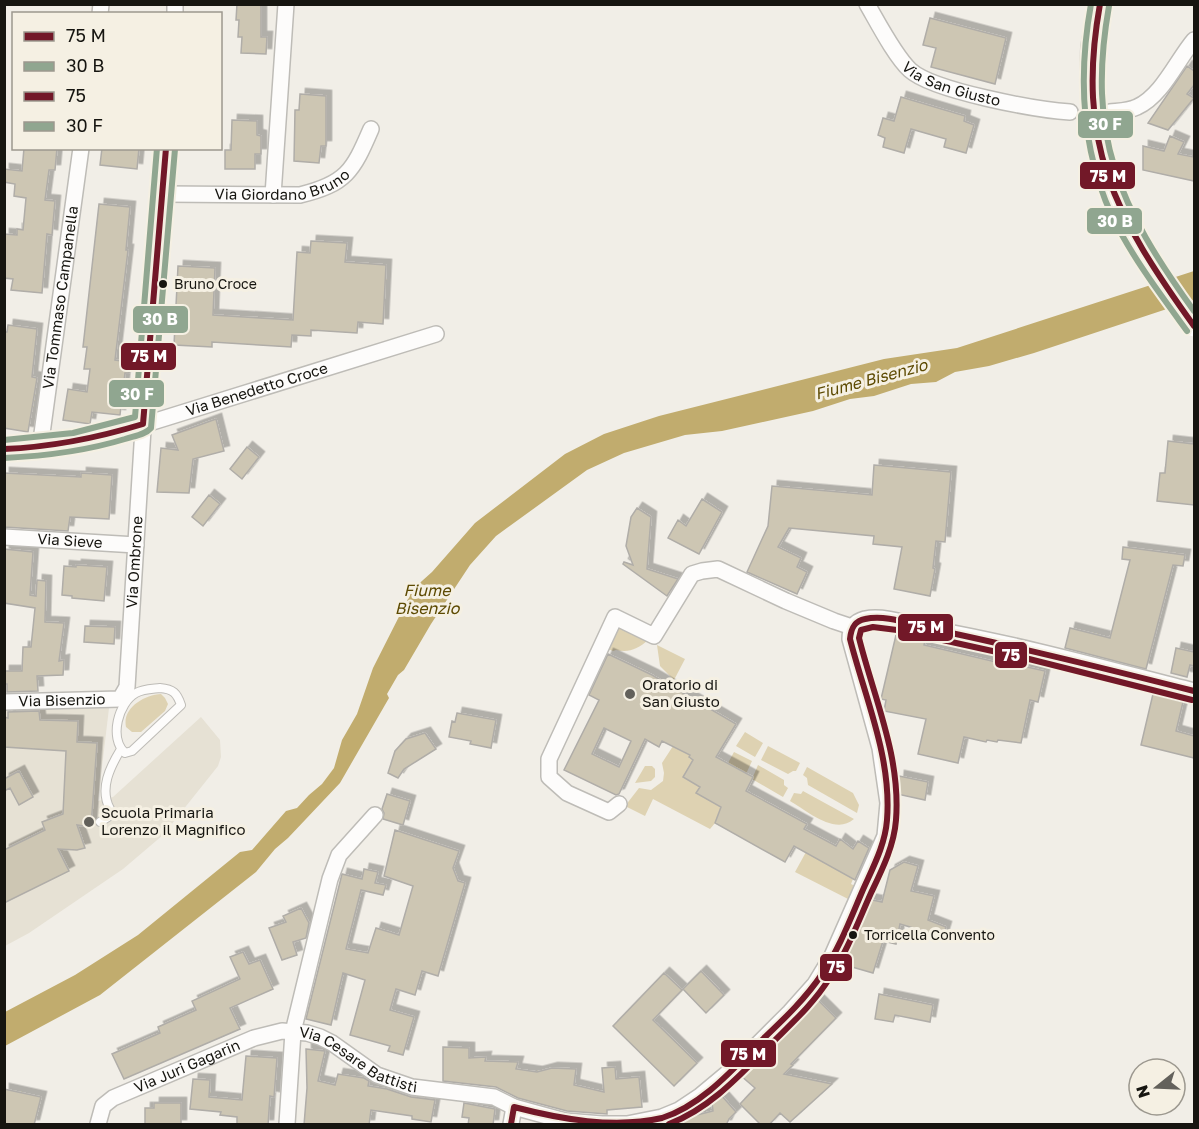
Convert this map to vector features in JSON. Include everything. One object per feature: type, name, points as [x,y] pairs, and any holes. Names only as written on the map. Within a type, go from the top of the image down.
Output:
[{"type":"street","points":[[273,195],[286,4]]},
{"type":"street","name":"Via San Giusto","points":[[867,4],[910,70],[929,82],[976,96],[1050,111],[1070,112]]},
{"type":"street","points":[[1100,4],[1093,34],[1091,81],[1100,150],[1116,202],[1135,240],[1194,326]]},
{"type":"street","points":[[1110,112],[1137,108],[1147,101],[1164,83],[1194,40]]},
{"type":"street","name":"Via Giordano Bruno","points":[[164,194],[300,195],[319,190],[338,182],[356,164],[371,129]]},
{"type":"street","name":"Via Tommaso Campanella","points":[[40,448],[81,150]]},
{"type":"street","points":[[143,424],[166,150]]},
{"type":"street","name":"Via Benedetto Croce","points":[[4,449],[40,448],[92,440],[436,334]]},
{"type":"street","name":"Via Ombrone","points":[[122,701],[127,687],[143,424]]},
{"type":"street","name":"Via Sieve","points":[[4,537],[136,545]]},
{"type":"street","points":[[619,804],[609,812],[567,793],[549,777],[549,759],[615,617],[654,636],[692,574],[702,571],[718,569],[786,601],[852,627],[862,620],[881,619],[1036,650],[1194,691]]},
{"type":"street","name":"Via Cesare Battisti","points":[[375,815],[339,855],[318,924],[293,1032],[320,1037],[377,1075],[412,1087],[494,1097],[514,1107],[565,1120],[627,1124],[662,1117],[679,1110],[720,1080],[785,1018],[815,984],[832,956],[862,893],[885,836],[888,803],[880,748],[851,646],[852,627]]},
{"type":"street","name":"Via Bisenzio","points":[[4,702],[122,701]]},
{"type":"street","points":[[287,1125],[293,1032]]},
{"type":"street","name":"Via Juri Gagarin","points":[[98,1125],[103,1106],[113,1098],[254,1038],[271,1033],[293,1032]]},
{"type":"street","points":[[511,1125],[514,1107]]},
{"type":"lane","points":[[160,688],[175,692],[181,705],[132,751],[125,753],[121,749],[118,729],[122,701],[136,693],[160,688]]},
{"type":"lane","points":[[100,822],[108,817],[110,809],[104,799],[106,782],[112,763],[121,749]]},
{"type":"shaded area","points":[[620,625],[648,640],[629,651],[608,649]]},
{"type":"shaded area","points":[[657,645],[685,659],[674,680],[660,666]]},
{"type":"shaded area","points":[[161,694],[168,704],[165,711],[141,732],[132,732],[126,727],[127,714],[131,708],[141,700]]},
{"type":"shaded area","name":"Scuola Primaria Lorenzo il Magnifico","points":[[109,708],[98,801],[113,797],[201,717],[220,740],[221,757],[218,766],[163,835],[123,869],[29,933],[5,946],[5,711]]},
{"type":"shaded area","points":[[745,732],[763,743],[755,757],[736,746]]},
{"type":"shaded area","points":[[673,746],[690,755],[689,758],[693,760],[683,777],[700,787],[697,793],[721,807],[710,829],[653,799],[645,816],[625,806],[639,788],[651,790],[663,781],[662,763]]},
{"type":"shaded area","points":[[768,746],[800,763],[796,771],[788,774],[761,760]]},
{"type":"shaded area","points":[[734,752],[752,761],[746,774],[728,763]]},
{"type":"shaded area","points":[[758,765],[784,780],[784,785],[788,788],[783,797],[752,779]]},
{"type":"shaded area","points":[[645,766],[652,766],[655,769],[655,777],[651,781],[635,783]]},
{"type":"shaded area","points":[[807,767],[853,793],[859,805],[857,813],[808,785],[807,778],[803,775]]},
{"type":"shaded area","points":[[803,791],[854,819],[838,825],[821,820],[790,801],[794,793],[801,794]]},
{"type":"shaded area","points":[[806,852],[853,879],[851,884],[859,888],[852,901],[795,872]]},
{"type":"water","name":"Fiume Bisenzio","points":[[1194,271],[1194,300],[1034,353],[989,366],[955,372],[936,382],[911,384],[813,411],[722,431],[685,435],[624,453],[587,470],[496,536],[470,565],[404,670],[398,675],[387,694],[389,698],[340,783],[275,849],[256,872],[100,995],[5,1046],[5,1012],[75,975],[138,935],[240,852],[252,850],[286,811],[297,808],[322,784],[334,768],[342,740],[357,714],[373,668],[413,589],[432,572],[475,523],[565,454],[604,434],[659,416],[884,359],[957,348]]},
{"type":"building","points":[[237,4],[261,4],[261,37],[267,37],[266,54],[241,53],[242,37],[238,37],[239,20],[236,20]]},
{"type":"building","points":[[930,18],[1006,38],[995,84],[931,67],[936,48],[923,45]]},
{"type":"building","points":[[1187,66],[1194,71],[1194,85],[1187,94],[1194,98],[1168,130],[1148,123]]},
{"type":"building","points":[[300,94],[326,96],[326,146],[321,146],[319,163],[294,161],[295,110],[299,110]]},
{"type":"building","points":[[901,97],[965,116],[964,121],[974,125],[966,153],[944,147],[946,139],[911,129],[904,153],[883,147],[885,138],[878,135],[883,118],[894,121]]},
{"type":"building","points":[[232,120],[257,121],[257,135],[261,136],[261,154],[255,154],[255,169],[225,169],[225,150],[231,150]]},
{"type":"building","points":[[1170,136],[1184,142],[1178,154],[1194,157],[1194,181],[1143,170],[1143,146],[1164,151]]},
{"type":"building","points":[[24,150],[57,150],[55,170],[49,170],[45,200],[55,201],[52,235],[47,234],[42,293],[11,290],[13,279],[4,278],[4,234],[17,235],[17,229],[23,230],[26,198],[14,196],[15,184],[4,182],[4,169],[22,171]]},
{"type":"building","points":[[102,150],[139,150],[137,169],[100,165]]},
{"type":"building","points":[[99,204],[130,207],[126,250],[128,250],[115,360],[130,362],[129,373],[125,373],[120,415],[92,412],[90,424],[63,420],[68,389],[87,392],[90,369],[84,369],[87,347],[83,347]]},
{"type":"building","points":[[311,241],[347,243],[345,262],[386,265],[383,324],[358,322],[357,333],[311,330],[311,336],[292,335],[291,347],[212,342],[212,347],[174,345],[178,266],[215,268],[213,315],[293,320],[297,252],[310,253]]},
{"type":"building","points":[[8,325],[37,329],[32,377],[37,378],[28,432],[4,428],[4,332],[7,332]]},
{"type":"building","points":[[216,419],[224,451],[193,459],[189,493],[157,492],[161,448],[178,450],[172,435]]},
{"type":"building","points":[[1168,441],[1194,444],[1194,505],[1157,501],[1160,473],[1165,473]]},
{"type":"building","points":[[247,447],[259,457],[242,479],[230,469]]},
{"type":"building","points":[[874,465],[951,472],[945,542],[936,541],[933,568],[935,569],[930,596],[894,589],[902,547],[873,544],[874,536],[789,528],[778,547],[801,558],[797,567],[807,572],[797,594],[747,572],[768,526],[772,486],[872,495]]},
{"type":"building","points":[[4,473],[81,477],[81,473],[112,475],[109,519],[70,517],[68,531],[4,527]]},
{"type":"building","points":[[209,495],[220,504],[203,526],[192,517]]},
{"type":"building","points":[[702,499],[722,512],[699,554],[668,538],[678,520],[686,526]]},
{"type":"building","points":[[637,508],[651,517],[647,569],[678,579],[667,596],[623,564],[624,562],[633,565],[626,546],[631,517]]},
{"type":"building","points":[[1123,547],[1185,555],[1183,566],[1173,565],[1146,669],[1065,648],[1070,628],[1110,638],[1130,560],[1122,559]]},
{"type":"building","points":[[4,549],[33,552],[30,595],[36,596],[37,580],[46,581],[45,622],[64,623],[59,661],[64,660],[63,675],[37,676],[38,691],[7,692],[7,684],[4,684],[4,671],[22,671],[23,647],[31,647],[35,608],[4,603]]},
{"type":"building","points":[[76,565],[107,567],[104,601],[62,595],[64,566],[76,567]]},
{"type":"building","points":[[85,626],[115,627],[114,644],[84,642]]},
{"type":"building","points":[[896,635],[925,641],[924,645],[1045,671],[1038,702],[1030,700],[1021,743],[998,740],[997,742],[987,740],[986,742],[964,737],[958,763],[918,754],[926,719],[884,711],[886,700],[881,699]]},
{"type":"building","points":[[1176,648],[1194,652],[1194,666],[1190,665],[1187,677],[1171,673]]},
{"type":"building","points":[[608,654],[652,675],[736,724],[716,757],[753,777],[746,791],[807,824],[804,829],[836,846],[840,839],[853,849],[858,841],[869,848],[855,880],[794,846],[785,862],[715,823],[721,807],[696,793],[700,787],[683,777],[693,760],[689,757],[690,755],[662,741],[659,747],[645,739],[619,794],[616,795],[564,770],[599,700],[589,695]],"holes":[[[604,728],[631,741],[619,767],[592,754]]]},
{"type":"building","points":[[1153,694],[1183,702],[1176,731],[1194,736],[1194,758],[1141,745]]},
{"type":"building","points":[[39,711],[40,720],[78,721],[77,742],[97,743],[91,827],[77,825],[85,848],[58,849],[69,871],[4,903],[4,850],[45,830],[42,822],[63,814],[66,751],[4,747],[4,717],[8,718],[8,712]]},
{"type":"building","points":[[457,713],[496,720],[491,748],[449,737],[452,721],[455,722]]},
{"type":"building","points":[[425,733],[436,749],[404,769],[398,778],[388,773],[395,751],[406,739]]},
{"type":"building","points":[[19,771],[33,797],[19,805],[10,788],[4,791],[4,779]]},
{"type":"building","points":[[899,776],[928,782],[925,800],[897,794]]},
{"type":"building","points":[[387,794],[410,801],[403,825],[383,819],[382,809]]},
{"type":"building","points":[[395,830],[459,851],[453,868],[458,881],[465,883],[438,976],[422,971],[415,995],[396,989],[390,1010],[414,1017],[403,1055],[388,1051],[390,1046],[350,1035],[365,980],[343,973],[331,1025],[306,1019],[342,874],[362,879],[364,869],[378,872],[375,883],[386,885],[383,895],[361,890],[346,949],[368,953],[376,928],[399,935],[413,886],[384,876]]},
{"type":"building","points":[[904,862],[918,866],[911,891],[934,896],[928,920],[946,927],[943,937],[900,924],[896,944],[883,941],[873,973],[845,965],[857,924],[868,899],[882,902],[890,870]]},
{"type":"building","points":[[301,908],[309,923],[306,938],[293,942],[297,955],[282,960],[269,928],[286,922],[283,916]]},
{"type":"building","points":[[243,952],[249,964],[260,960],[273,989],[230,1008],[240,1029],[124,1079],[112,1054],[160,1033],[158,1027],[196,1010],[192,1001],[240,979],[230,957]]},
{"type":"building","points":[[701,971],[724,995],[706,1013],[683,989]]},
{"type":"building","points":[[664,973],[682,990],[653,1020],[697,1063],[674,1086],[613,1026]]},
{"type":"building","points":[[879,994],[933,1005],[930,1022],[895,1015],[893,1022],[875,1019]]},
{"type":"building","points":[[816,998],[836,1018],[784,1074],[832,1084],[790,1122],[780,1113],[769,1125],[761,1125],[740,1104],[755,1088],[740,1075],[782,1036]]},
{"type":"building","points":[[443,1047],[469,1048],[469,1058],[486,1057],[485,1061],[518,1062],[516,1069],[537,1072],[552,1068],[576,1069],[574,1085],[604,1092],[602,1068],[615,1067],[616,1079],[639,1077],[642,1107],[607,1110],[607,1114],[567,1111],[518,1098],[496,1087],[443,1081]]},
{"type":"building","points":[[306,1049],[325,1051],[318,1081],[335,1085],[338,1074],[364,1078],[369,1081],[368,1086],[387,1089],[411,1097],[435,1100],[431,1122],[412,1119],[412,1116],[371,1110],[369,1125],[304,1125],[307,1088]]},
{"type":"building","points":[[246,1056],[277,1058],[274,1097],[270,1096],[268,1125],[237,1125],[237,1117],[220,1115],[221,1112],[190,1109],[193,1079],[210,1080],[209,1097],[242,1100]]},
{"type":"building","points":[[4,1089],[41,1097],[34,1125],[4,1125]]},
{"type":"building","points":[[721,1095],[736,1112],[726,1125],[676,1125],[676,1122],[685,1118],[713,1111],[712,1103]]},
{"type":"building","points":[[154,1103],[181,1103],[181,1125],[145,1125],[145,1108],[154,1108]]},
{"type":"building","points":[[464,1103],[495,1109],[493,1125],[468,1125],[469,1118],[462,1117]]},
{"type":"transit line","points":[[1091,4],[1084,58],[1084,85],[1088,138],[1094,164],[1112,216],[1128,246],[1187,331]]},
{"type":"transit line","points":[[1100,4],[1094,54],[1093,98],[1098,138],[1108,176],[1123,213],[1142,249],[1194,326]]},
{"type":"transit line","points":[[1109,6],[1103,52],[1102,94],[1106,132],[1115,168],[1128,203],[1146,238],[1194,311]]},
{"type":"transit line","points":[[4,440],[73,433],[135,417],[157,150]]},
{"type":"transit line","points":[[4,449],[75,441],[143,424],[166,150]]},
{"type":"transit line","points":[[4,458],[96,447],[139,435],[151,428],[175,150]]},
{"type":"transit line","points":[[511,1124],[514,1107],[568,1119],[606,1123],[644,1121],[662,1118],[677,1112],[705,1095],[730,1073],[795,1008],[822,974],[839,944],[874,866],[884,839],[887,820],[887,797],[881,751],[850,639],[852,629],[858,622],[873,618],[899,621],[1063,658],[1194,691]]},
{"type":"transit line","name":"75","points":[[669,1124],[698,1109],[725,1089],[817,996],[847,948],[887,858],[896,820],[894,773],[885,728],[859,638],[861,630],[873,627],[897,630],[1029,659],[1192,700]]},
{"type":"place","name":"Bruno Croce","points":[[163,284]]},
{"type":"place","name":"Oratorio di San Giusto","points":[[630,694]]},
{"type":"place","name":"Scuola Primaria Lorenzo il Magnifico","points":[[89,822]]},
{"type":"place","name":"Torricella Convento","points":[[853,935]]}]
